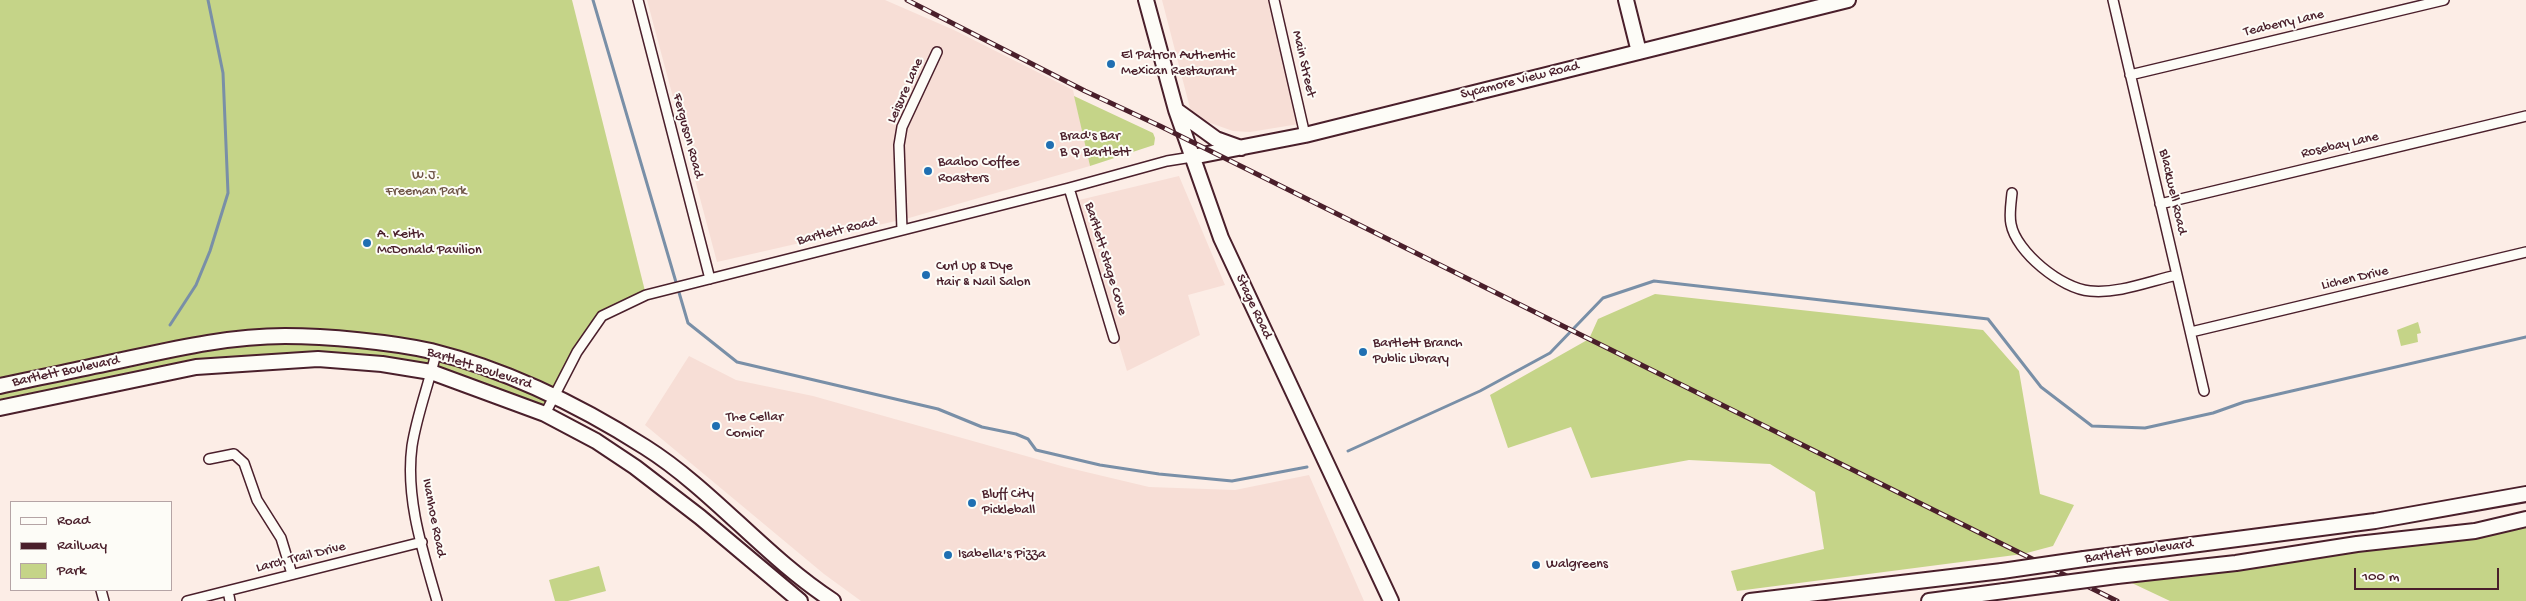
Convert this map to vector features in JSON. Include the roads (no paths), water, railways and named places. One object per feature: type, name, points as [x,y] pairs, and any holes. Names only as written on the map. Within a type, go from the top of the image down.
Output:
[{"type":"main road","name":"Stage Road","points":[[1146,0],[1176,110],[1220,238],[1391,601]]},
{"type":"main road","points":[[1626,0],[1639,52]]},
{"type":"main road","name":"Sycamore View Road","points":[[1192,157],[1305,135],[1848,0]]},
{"type":"main road","points":[[1176,110],[1216,139],[1242,148]]},
{"type":"main road","name":"Bartlett Boulevard","points":[[0,386],[181,346],[243,339],[304,337],[369,342],[436,353],[554,395],[645,447],[720,506],[787,566],[833,601]]},
{"type":"main road","name":"Bartlett Boulevard","points":[[0,408],[98,386],[215,365],[318,358],[382,364],[431,372],[545,414],[596,441],[635,467],[737,546],[800,601]]},
{"type":"main road","points":[[635,467],[645,447]]},
{"type":"main road","name":"Bartlett Boulevard","points":[[1750,601],[2002,571],[2375,521],[2526,494]]},
{"type":"main road","name":"Bartlett Boulevard","points":[[1928,601],[2236,562],[2357,544],[2475,531],[2526,519]]},
{"type":"main road","points":[[776,582],[787,566]]},
{"type":"street","name":"Ferguson Road","points":[[638,0],[710,279]]},
{"type":"street","name":"Main Street","points":[[1274,0],[1305,135]]},
{"type":"street","name":"Blackwell Road","points":[[2113,0],[2204,391]]},
{"type":"street","name":"Teaberry Lane","points":[[2130,75],[2444,0]]},
{"type":"street","name":"Leisure Lane","points":[[902,230],[898,157],[900,136],[902,127],[937,52]]},
{"type":"street","name":"Rosebay Lane","points":[[2160,204],[2526,116]]},
{"type":"street","name":"Bartlett Road","points":[[545,414],[577,352],[602,316],[646,295],[1069,188],[1167,161],[1192,157]]},
{"type":"street","name":"Bartlett Stage Cove","points":[[1069,188],[1114,338]]},
{"type":"street","points":[[2012,193],[2010,224],[2024,250],[2040,265],[2066,282],[2087,291],[2107,291],[2177,275]]},
{"type":"street","name":"Lichen Drive","points":[[2191,332],[2526,252]]},
{"type":"street","name":"Ivanhoe Road","points":[[436,353],[419,409],[410,464],[413,502],[437,601]]},
{"type":"street","points":[[209,459],[234,454],[244,463],[257,500],[281,538],[292,574]]},
{"type":"street","name":"Larch Trail Drive","points":[[187,601],[422,542]]},
{"type":"street","points":[[228,591],[230,601]]},
{"type":"waterway","points":[[170,325],[196,285],[210,251],[228,193],[223,73],[208,0]]},
{"type":"waterway","points":[[593,0],[688,323],[737,362],[938,409],[982,427],[1016,434],[1028,439],[1036,450],[1100,465],[1159,474],[1232,481],[1307,467]]},
{"type":"waterway","points":[[1348,451],[1480,391],[1550,353],[1603,298],[1654,281],[1988,319],[2041,387],[2092,426],[2145,428],[2213,413],[2244,402],[2526,337]]},
{"type":"railway","points":[[907,0],[1085,91],[1160,126],[2117,601]]},
{"type":"place","name":"El Patron Authentic Mexican Restaurant","points":[[1111,64]]},
{"type":"place","name":"Brad's Bar B Q Bartlett","points":[[1050,145]]},
{"type":"place","name":"Baaloo Coffee Roasters","points":[[928,171]]},
{"type":"place","name":"A. Keith McDonald Pavilion","points":[[367,243]]},
{"type":"place","name":"Curl Up & Dye Hair & Nail Salon","points":[[926,275]]},
{"type":"place","name":"Bartlett Branch Public Library","points":[[1363,352]]},
{"type":"place","name":"The Cellar Comicr","points":[[716,426]]},
{"type":"place","name":"Bluff City Pickleball","points":[[972,503]]},
{"type":"place","name":"Isabella's Pizza","points":[[948,555]]},
{"type":"place","name":"Walgreens","points":[[1536,565]]},
{"type":"park label","name":"W.J. Freeman Park","points":[[426,184]]}]
